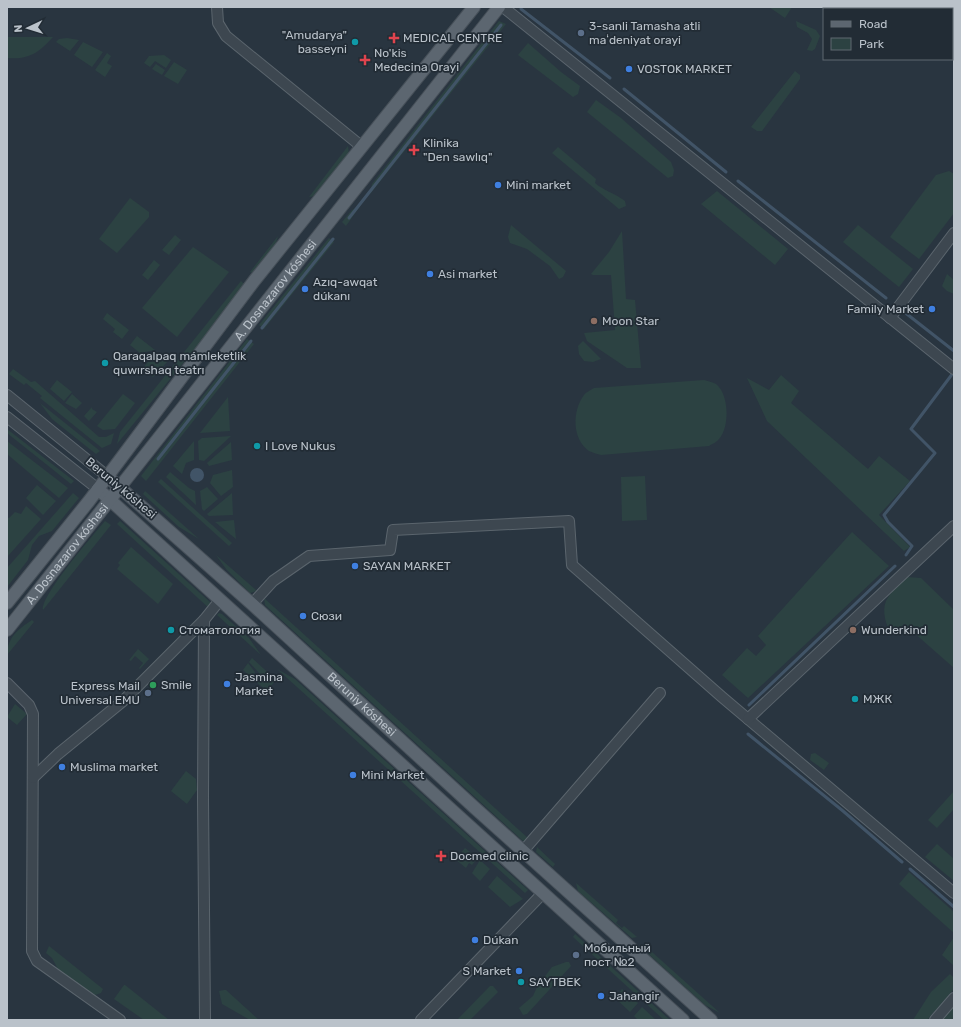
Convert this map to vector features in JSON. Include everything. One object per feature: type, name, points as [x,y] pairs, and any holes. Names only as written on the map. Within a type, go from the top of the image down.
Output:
[{"type":"main road","name":"A. Dosnazarov kóshesi","points":[[7,603],[108,476],[254,281],[474,7]]},
{"type":"main road","name":"A. Dosnazarov kóshesi","points":[[7,630],[499,7]]},
{"type":"main road","points":[[124,454],[128,462],[138,463]]},
{"type":"main road","name":"Beruniy kóshesi","points":[[108,476],[138,501],[475,808],[711,1020]]},
{"type":"main road","name":"Beruniy kóshesi","points":[[98,489],[683,1020]]},
{"type":"main road","points":[[127,515],[129,507],[138,501]]},
{"type":"main road","points":[[84,507],[89,506],[94,508],[97,517]]},
{"type":"main road","points":[[463,820],[475,808]]},
{"type":"street","points":[[217,7],[218,23],[226,36],[361,146]]},
{"type":"street","points":[[503,7],[954,369]]},
{"type":"street","points":[[890,318],[954,233]]},
{"type":"street","name":"Beruniy kóshesi","points":[[7,395],[108,476]]},
{"type":"street","name":"Beruniy kóshesi","points":[[7,417],[98,489]]},
{"type":"street","points":[[74,470],[83,466],[84,457]]},
{"type":"street","points":[[252,604],[273,581],[309,556],[390,550],[393,530],[568,521],[572,565],[748,719],[954,893]]},
{"type":"street","points":[[748,719],[954,526]]},
{"type":"street","points":[[33,778],[58,754],[123,701],[204,620],[220,600]]},
{"type":"street","points":[[204,620],[203,799],[205,1020]]},
{"type":"street","points":[[7,683],[29,705],[33,714],[32,951],[37,961],[120,1020]]},
{"type":"street","points":[[523,851],[660,692]]},
{"type":"street","points":[[421,1020],[543,893]]},
{"type":"street","points":[[935,1020],[954,998]]},
{"type":"green space","points":[[769,7],[792,7],[785,18]]},
{"type":"green space","points":[[499,21],[506,24],[370,194],[372,184]]},
{"type":"green space","points":[[796,21],[816,30],[820,36],[815,49],[812,51],[807,50],[812,39],[808,33],[797,27]]},
{"type":"green space","points":[[7,37],[53,37],[33,54],[22,58],[7,58]]},
{"type":"green space","points":[[67,38],[79,40],[70,51],[56,42],[59,39]]},
{"type":"green space","points":[[83,42],[103,52],[92,67],[74,55]]},
{"type":"green space","points":[[528,43],[561,72],[580,86],[578,94],[573,97],[518,55]]},
{"type":"green space","points":[[107,53],[111,56],[107,63],[112,66],[105,77],[95,70]]},
{"type":"green space","points":[[164,55],[171,60],[166,68],[155,61],[150,67],[144,63],[149,56]]},
{"type":"green space","points":[[174,62],[187,70],[178,84],[164,76]]},
{"type":"green space","points":[[156,64],[165,70],[162,75],[152,69]]},
{"type":"green space","points":[[795,71],[800,75],[800,79],[762,131],[757,131],[751,127]]},
{"type":"green space","points":[[596,100],[621,118],[671,162],[674,170],[673,176],[668,178],[587,112]]},
{"type":"green space","points":[[348,146],[349,155],[316,196],[309,197]]},
{"type":"green space","points":[[558,147],[596,179],[595,183],[625,201],[626,206],[619,209],[552,153]]},
{"type":"green space","points":[[949,171],[954,174],[954,213],[919,259],[890,237],[936,175]]},
{"type":"green space","points":[[717,191],[788,249],[775,265],[701,204]]},
{"type":"green space","points":[[130,198],[149,212],[149,217],[117,253],[99,239]]},
{"type":"green space","points":[[361,205],[346,226],[342,222],[352,210]]},
{"type":"green space","points":[[511,225],[566,271],[563,277],[559,279],[550,266],[527,249],[510,243],[508,237]]},
{"type":"green space","points":[[858,225],[913,269],[899,287],[843,242]]},
{"type":"green space","points":[[622,231],[626,299],[635,300],[641,368],[627,368],[587,341],[584,333],[615,330],[611,275],[591,274],[609,252]]},
{"type":"green space","points":[[175,235],[181,240],[169,255],[162,250]]},
{"type":"green space","points":[[278,236],[274,251],[255,274],[250,272]]},
{"type":"green space","points":[[329,238],[334,242],[264,329],[259,325]]},
{"type":"green space","points":[[193,247],[229,272],[177,337],[142,308]]},
{"type":"green space","points":[[154,260],[160,265],[148,280],[142,275]]},
{"type":"green space","points":[[947,274],[954,280],[954,294],[947,291],[942,286]]},
{"type":"green space","points":[[241,281],[246,286],[117,444],[120,432]]},
{"type":"green space","points":[[107,313],[129,330],[122,339],[113,332],[115,329],[103,319]]},
{"type":"green space","points":[[137,336],[155,350],[140,353],[130,345]]},
{"type":"green space","points":[[247,339],[254,344],[146,481],[141,476]]},
{"type":"green space","points":[[583,341],[601,359],[593,362],[584,361],[579,354],[578,346]]},
{"type":"green space","points":[[168,361],[153,377],[143,368],[148,362]]},
{"type":"green space","points":[[13,369],[31,382],[35,381],[99,437],[106,437],[114,433],[111,444],[102,448],[40,398],[42,396],[26,383],[24,385],[9,374]]},
{"type":"green space","points":[[781,375],[799,391],[791,403],[868,469],[879,456],[910,481],[879,515],[910,547],[904,551],[767,421],[747,378],[769,390]]},
{"type":"green space","points":[[57,380],[72,392],[64,401],[50,389]]},
{"type":"green space","points":[[704,380],[716,384],[724,395],[726,403],[726,419],[723,434],[716,442],[709,446],[601,455],[589,451],[583,446],[579,439],[576,424],[577,409],[584,395],[594,388]]},
{"type":"green space","points":[[72,394],[82,403],[76,409],[65,403]]},
{"type":"green space","points":[[123,394],[135,403],[115,429],[103,430],[97,426]]},
{"type":"green space","points":[[228,397],[230,431],[200,433]]},
{"type":"green space","points":[[40,403],[100,451],[96,454],[52,419]]},
{"type":"green space","points":[[92,407],[92,409],[97,412],[89,421],[84,416]]},
{"type":"green space","points":[[7,429],[74,481],[71,484],[7,433]]},
{"type":"green space","points":[[231,436],[204,461],[199,460],[198,441],[202,438]]},
{"type":"green space","points":[[7,441],[68,488],[59,498],[7,454]]},
{"type":"green space","points":[[194,441],[194,460],[186,463],[182,474],[173,466]]},
{"type":"green space","points":[[231,442],[232,460],[209,466],[207,463]]},
{"type":"green space","points":[[232,470],[233,487],[221,496],[210,483],[213,475]]},
{"type":"green space","points":[[170,472],[189,488],[195,491],[196,505],[166,477]]},
{"type":"green space","points":[[645,476],[647,520],[622,521],[621,477]]},
{"type":"green space","points":[[161,479],[232,543],[229,546],[158,482]]},
{"type":"green space","points":[[37,485],[56,501],[43,515],[26,498]]},
{"type":"green space","points":[[207,487],[218,499],[204,511],[202,509],[200,491]]},
{"type":"green space","points":[[145,491],[199,539],[179,527],[143,494]]},
{"type":"green space","points":[[73,493],[79,498],[52,531],[39,536],[32,545],[28,560],[7,587],[7,568]]},
{"type":"green space","points":[[232,493],[233,515],[209,516],[207,514]]},
{"type":"green space","points":[[26,506],[41,519],[7,557],[7,517],[9,518],[15,512],[21,514]]},
{"type":"green space","points":[[234,520],[236,539],[215,522]]},
{"type":"green space","points":[[105,521],[111,525],[43,610],[44,603],[58,579]]},
{"type":"green space","points":[[120,521],[210,602],[210,609],[117,524]]},
{"type":"green space","points":[[852,532],[889,566],[748,698],[722,675],[747,648],[756,656],[766,645],[758,636]]},
{"type":"green space","points":[[131,547],[173,584],[158,604],[117,569],[120,565],[118,563]]},
{"type":"green space","points":[[216,555],[257,591],[250,593],[226,569]]},
{"type":"green space","points":[[907,577],[921,578],[954,610],[954,668],[904,624],[893,634],[890,631],[884,614],[886,601],[893,591]]},
{"type":"green space","points":[[264,598],[529,839],[523,841],[265,605]]},
{"type":"green space","points":[[219,613],[249,638],[261,655],[217,615]]},
{"type":"green space","points":[[32,620],[34,622],[7,655],[9,644],[14,634]]},
{"type":"green space","points":[[138,649],[149,659],[140,669],[139,668],[143,663],[135,656],[131,661],[129,660]]},
{"type":"green space","points":[[252,658],[276,680],[267,691],[255,681],[259,673],[249,662]]},
{"type":"green space","points":[[248,663],[255,672],[253,679],[243,670]]},
{"type":"green space","points":[[277,669],[295,679],[528,890],[525,893]]},
{"type":"green space","points":[[15,704],[27,714],[17,725],[7,717]]},
{"type":"green space","points":[[815,753],[829,763],[824,770],[810,760],[811,754]]},
{"type":"green space","points":[[186,771],[196,779],[197,790],[187,804],[171,791]]},
{"type":"green space","points":[[954,791],[954,809],[937,828],[928,820]]},
{"type":"green space","points":[[937,844],[954,859],[954,881],[925,857]]},
{"type":"green space","points":[[537,847],[555,864],[553,867],[536,852]]},
{"type":"green space","points":[[465,848],[478,858],[472,865],[469,863],[466,868],[455,859]]},
{"type":"green space","points":[[480,860],[490,869],[480,881],[472,873]]},
{"type":"green space","points":[[909,872],[954,912],[954,933],[899,884]]},
{"type":"green space","points":[[497,876],[523,899],[510,907],[488,887]]},
{"type":"green space","points":[[576,883],[618,920],[616,923],[622,928],[624,926],[637,937],[632,938],[578,891]]},
{"type":"green space","points":[[575,934],[670,1020],[664,1020],[573,937]]},
{"type":"green space","points":[[954,937],[954,966],[942,955]]},
{"type":"green space","points":[[643,944],[720,1013],[705,1005],[643,949]]},
{"type":"green space","points":[[49,946],[103,989],[101,993],[95,995],[59,971],[52,958],[46,953]]},
{"type":"green space","points":[[569,962],[571,966],[527,1014],[523,1015],[519,1008],[533,996],[537,987],[552,967]]},
{"type":"green space","points":[[950,974],[954,978],[954,989],[927,1020],[913,1020],[931,992]]},
{"type":"green space","points":[[124,985],[169,1020],[144,1020],[114,999]]},
{"type":"green space","points":[[490,986],[493,986],[498,992],[470,1020],[457,1020]]},
{"type":"green space","points":[[622,989],[638,1003],[630,1012],[615,998]]},
{"type":"green space","points":[[226,990],[259,1020],[250,1020],[222,1004],[219,991]]},
{"type":"green space","points":[[954,1004],[954,1020],[940,1020]]},
{"type":"green space","points":[[642,1007],[656,1020],[638,1020],[634,1016]]},
{"type":"water","points":[[197,468],[202,470],[204,475],[202,480],[197,482],[192,480],[190,475],[192,470]]},
{"type":"waterway","points":[[521,9],[610,78]]},
{"type":"waterway","points":[[349,218],[501,25]]},
{"type":"waterway","points":[[624,89],[726,172]]},
{"type":"waterway","points":[[738,181],[886,298]]},
{"type":"waterway","points":[[262,328],[333,239]]},
{"type":"waterway","points":[[903,311],[954,351]]},
{"type":"waterway","points":[[158,459],[251,341]]},
{"type":"waterway","points":[[906,555],[912,546],[888,522],[884,515],[935,453],[911,429],[953,373]]},
{"type":"waterway","points":[[749,705],[895,566]]},
{"type":"waterway","points":[[748,734],[843,811],[902,862]]},
{"type":"waterway","points":[[910,869],[954,907]]},
{"type":"place","name":"3-sanli Tamasha atli maʻdeniyat orayi","points":[[581,33]]},
{"type":"place","name":"MEDICAL CENTRE","points":[[394,38]]},
{"type":"place","name":"\"Amudarya\" basseyni","points":[[355,42]]},
{"type":"place","name":"No'kis Medecina Orayi","points":[[365,60]]},
{"type":"place","name":"VOSTOK MARKET","points":[[629,69]]},
{"type":"place","name":"Klinika \"Den sawlıq\"","points":[[414,150]]},
{"type":"place","name":"Mini market","points":[[498,185]]},
{"type":"place","name":"Asi market","points":[[430,274]]},
{"type":"place","name":"Azıq-awqat dúkanı","points":[[305,289]]},
{"type":"place","name":"Family Market","points":[[932,309]]},
{"type":"place","name":"Moon Star","points":[[594,321]]},
{"type":"place","name":"Qaraqalpaq mámleketlik quwırshaq teatrı","points":[[105,363]]},
{"type":"place","name":"I Love Nukus","points":[[257,446]]},
{"type":"place","name":"SAYAN MARKET","points":[[355,566]]},
{"type":"place","name":"Сюзи","points":[[303,616]]},
{"type":"place","name":"Стоматология","points":[[171,630]]},
{"type":"place","name":"Wunderkind","points":[[853,630]]},
{"type":"place","name":"Jasmina Market","points":[[227,684]]},
{"type":"place","name":"Smile","points":[[153,685]]},
{"type":"place","name":"Express Mail Universal EMU","points":[[148,693]]},
{"type":"place","name":"МЖК","points":[[855,699]]},
{"type":"place","name":"Muslima market","points":[[62,767]]},
{"type":"place","name":"Mini Market","points":[[353,775]]},
{"type":"place","name":"Docmed clinic","points":[[441,856]]},
{"type":"place","name":"Dúkan","points":[[475,940]]},
{"type":"place","name":"Мобильный пост №2","points":[[576,955]]},
{"type":"place","name":"S Market","points":[[519,971]]},
{"type":"place","name":"SAYTBEK","points":[[521,982]]},
{"type":"place","name":"Jahangir","points":[[601,996]]}]
